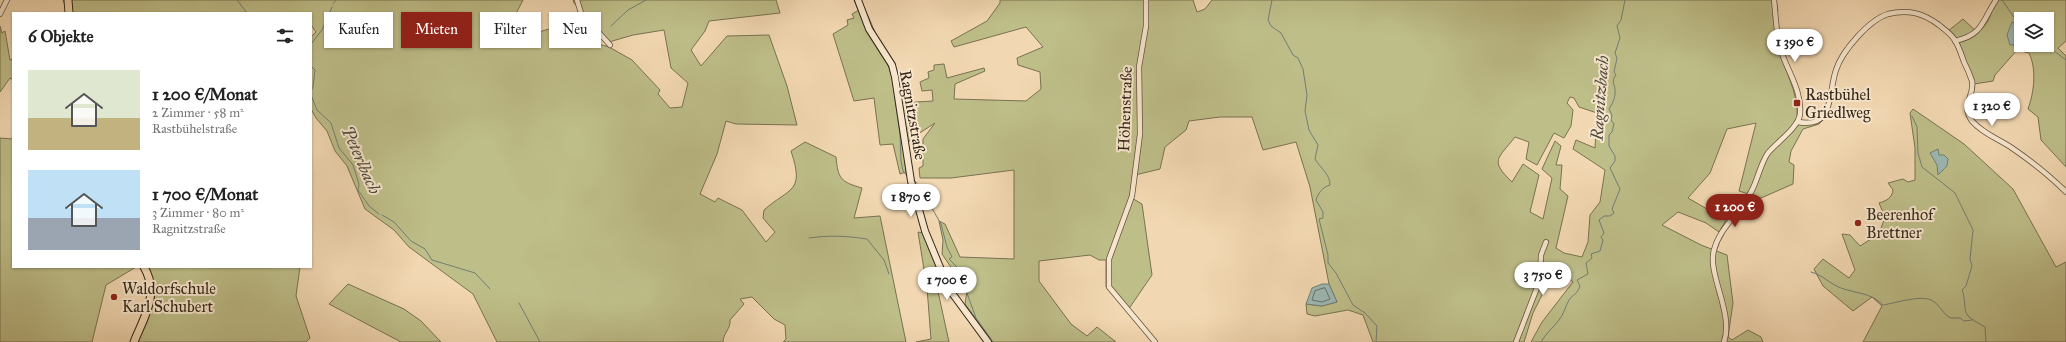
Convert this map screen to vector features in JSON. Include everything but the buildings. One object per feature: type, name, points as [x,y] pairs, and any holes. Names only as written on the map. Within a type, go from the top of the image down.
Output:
[{"type":"main road","points":[[68,0],[69,12]]},
{"type":"main road","name":"Ragnitzstraße","points":[[858,0],[869,29],[892,65],[911,181],[924,231],[949,289],[988,342]]},
{"type":"main road","points":[[134,342],[149,311],[151,302],[150,282],[144,268]]},
{"type":"street","points":[[0,14],[7,0]]},
{"type":"street","points":[[577,0],[581,13],[610,45]]},
{"type":"street","name":"Höhenstraße","points":[[1146,0],[1146,26],[1139,67],[1140,134],[1132,196],[1109,259],[1109,287],[1155,342]]},
{"type":"street","points":[[1724,342],[1726,328],[1723,297],[1713,264],[1715,247],[1723,229],[1751,192],[1768,154],[1798,122],[1800,115],[1799,97],[1781,50],[1774,0]]},
{"type":"street","points":[[1955,41],[1978,32],[1996,0]]},
{"type":"street","points":[[1798,122],[1803,124],[1817,121],[1825,114],[1829,107],[1836,70],[1839,63],[1863,31],[1880,18],[1895,12],[1920,13],[1932,20],[1955,41],[1972,83],[1966,108],[1971,120],[1989,136],[2011,147],[2027,159],[2066,192]]},
{"type":"street","points":[[1516,342],[1540,280],[1541,255],[1546,242]]},
{"type":"green space","points":[[63,0],[523,0],[517,12],[480,12],[480,48],[541,48],[541,31],[549,29],[549,48],[601,48],[601,45],[609,47],[632,60],[660,90],[658,94],[670,108],[682,107],[688,83],[671,68],[664,30],[633,35],[609,42],[601,33],[601,12],[582,12],[573,0],[776,0],[780,13],[709,21],[705,31],[691,50],[701,66],[727,36],[769,35],[787,86],[797,125],[736,124],[726,121],[717,154],[700,194],[715,202],[718,198],[742,210],[766,242],[775,232],[763,218],[764,210],[788,192],[795,182],[795,165],[791,151],[805,142],[836,157],[838,170],[842,178],[849,184],[862,188],[854,218],[880,216],[906,342],[783,342],[786,339],[785,325],[774,319],[752,297],[740,299],[744,304],[730,320],[723,342],[497,342],[473,294],[409,247],[394,230],[365,209],[347,166],[335,151],[327,131],[312,111],[312,36],[316,32],[312,26],[312,12],[68,12]]},
{"type":"green space","points":[[1000,0],[1193,0],[1197,12],[1205,9],[1212,0],[1776,0],[1778,11],[1774,15],[1778,40],[1784,64],[1795,96],[1797,125],[1816,119],[1821,114],[1826,117],[1819,124],[1803,129],[1791,151],[1789,162],[1794,165],[1793,184],[1761,198],[1739,191],[1756,123],[1727,129],[1710,173],[1688,198],[1726,220],[1719,232],[1706,223],[1678,212],[1662,225],[1701,245],[1727,255],[1733,303],[1728,337],[1732,340],[1748,330],[1761,337],[1763,342],[1531,342],[1542,322],[1573,282],[1551,264],[1545,289],[1533,313],[1524,342],[1373,342],[1363,315],[1348,310],[1315,316],[1307,314],[1306,304],[1322,306],[1337,302],[1329,284],[1310,187],[1296,142],[1263,150],[1252,117],[1220,117],[1189,121],[1186,130],[1165,147],[1160,169],[1135,175],[1131,186],[1130,197],[1142,204],[1152,275],[1128,310],[1106,287],[1106,260],[1099,260],[1090,255],[1039,261],[1039,281],[1071,324],[1087,336],[1097,327],[1116,342],[993,342],[965,304],[967,291],[942,254],[943,240],[939,221],[945,224],[960,257],[1014,259],[1014,170],[951,178],[920,178],[919,168],[923,166],[923,139],[935,123],[915,136],[915,140],[903,142],[906,172],[900,174],[893,144],[880,145],[874,98],[854,101],[833,34],[848,25],[847,20],[854,18],[852,14],[864,7],[879,41],[888,55],[901,103],[933,101],[932,90],[922,91],[920,82],[929,78],[928,72],[934,70],[934,65],[944,64],[947,78],[984,68],[985,71],[955,84],[954,99],[1026,101],[1041,89],[1040,72],[1018,65],[1017,58],[1043,47],[1026,27],[954,47],[951,41],[987,21],[1000,3]],"holes":[[[1570,97],[1574,98],[1579,107],[1597,113],[1595,148],[1576,140],[1573,149],[1605,170],[1600,202],[1590,215],[1588,242],[1582,257],[1564,253],[1556,248],[1568,196],[1560,189],[1562,165],[1556,165],[1561,146],[1555,141],[1542,169],[1552,178],[1543,219],[1530,212],[1539,175],[1523,164],[1512,182],[1500,169],[1498,164],[1498,160],[1501,155],[1515,137],[1529,142],[1526,159],[1537,165],[1554,133],[1564,138],[1571,126],[1573,110],[1567,103]]]},
{"type":"green space","points":[[1996,0],[2066,0],[2066,41],[2058,48],[2066,56],[2066,167],[2041,140],[2038,117],[2028,109],[2032,95],[2034,74],[2032,60],[2029,53],[2025,52],[2054,52],[2054,12],[2014,12],[2014,52],[2015,52],[1995,75],[1993,81],[1974,84],[1960,46],[1948,31],[1963,19],[1978,33],[1989,18]]},
{"type":"green space","points":[[0,26],[2,33],[5,31],[10,60],[12,59],[12,79],[10,78],[0,92]]},
{"type":"green space","points":[[1913,109],[1964,144],[2013,189],[2056,267],[2066,262],[2066,342],[1863,342],[1882,306],[1872,297],[1853,311],[1823,286],[1814,269],[1823,259],[1849,278],[1855,270],[1842,234],[1850,235],[1860,246],[1879,234],[1885,217],[1879,203],[1888,199],[1893,190],[1888,183],[1903,179],[1908,182],[1915,180],[1915,148],[1910,113]]},
{"type":"green space","points":[[0,138],[12,139],[12,268],[134,268],[106,285],[92,342],[0,342]]},
{"type":"green space","points":[[918,232],[929,234],[948,282],[937,287],[949,342],[916,342],[931,339],[927,288]]},
{"type":"green space","points":[[148,268],[300,268],[296,296],[310,338],[306,342],[134,342],[154,302],[155,285]]},
{"type":"green space","points":[[348,284],[404,309],[421,321],[441,342],[401,342],[329,304]]},
{"type":"water","points":[[2012,22],[2014,23],[2014,45],[2010,45],[2007,35]]},
{"type":"water","points":[[1938,149],[1939,155],[1944,155],[1948,159],[1947,166],[1938,175],[1937,165],[1930,153]]},
{"type":"water","points":[[1322,284],[1329,284],[1337,302],[1322,306],[1306,304],[1312,288]]},
{"type":"waterway","name":"Peterlbach","points":[[237,0],[246,12]]},
{"type":"waterway","points":[[333,4],[336,0]]},
{"type":"waterway","points":[[611,26],[628,10],[646,0]]},
{"type":"waterway","points":[[854,0],[866,29]]},
{"type":"waterway","points":[[1272,0],[1268,20],[1271,26],[1281,33],[1293,55],[1298,58],[1303,69],[1307,95],[1305,111],[1309,130],[1318,145],[1315,159],[1330,181],[1330,185],[1321,191],[1316,200],[1323,212],[1323,218],[1319,219],[1328,255],[1328,263],[1336,273],[1353,305],[1365,313],[1377,326],[1376,342]]},
{"type":"waterway","name":"Ragnitzbach","points":[[1541,342],[1561,318],[1569,300],[1579,289],[1580,286],[1577,280],[1588,274],[1586,263],[1592,258],[1591,254],[1600,251],[1603,240],[1601,237],[1604,233],[1599,220],[1604,216],[1610,216],[1614,213],[1612,209],[1620,189],[1610,168],[1615,161],[1615,156],[1609,146],[1609,135],[1612,132],[1614,124],[1611,120],[1612,115],[1609,109],[1615,95],[1613,82],[1616,75],[1614,72],[1617,58],[1615,53],[1620,38],[1617,26],[1621,20],[1625,0]]},
{"type":"waterway","points":[[2002,0],[2014,17]]},
{"type":"waterway","points":[[312,43],[322,30],[332,7]]},
{"type":"waterway","points":[[868,34],[888,65],[892,77],[900,135],[901,161],[903,171],[907,176]]},
{"type":"waterway","points":[[2054,51],[2066,60]]},
{"type":"waterway","name":"Peterlbach","points":[[312,67],[315,70],[312,89]]},
{"type":"waterway","name":"Peterlbach","points":[[312,98],[317,110],[331,123],[339,148],[353,165],[359,184],[358,190],[369,206],[379,214]]},
{"type":"waterway","points":[[1912,116],[1917,127],[1918,153],[1922,167],[1955,193],[1973,230],[1970,259],[1972,266],[1966,286],[1962,290],[1966,313],[1972,319],[1985,327],[1986,342]]},
{"type":"waterway","points":[[913,180],[917,183]]},
{"type":"waterway","points":[[925,196],[941,224],[947,247],[952,257],[949,259],[961,271],[960,274],[976,318],[993,342]]},
{"type":"waterway","name":"Peterlbach","points":[[382,215],[394,222],[411,241],[425,249],[432,260],[475,273],[490,289]]},
{"type":"waterway","points":[[809,238],[838,236],[867,239],[884,260],[889,274]]},
{"type":"waterway","points":[[1811,272],[1841,288],[1873,298],[1883,305],[1922,298],[1928,299],[1936,303],[1948,317],[1960,318],[1964,321],[1972,320]]},
{"type":"waterway","points":[[955,274],[960,274]]},
{"type":"waterway","points":[[519,303],[540,342]]},
{"type":"place","name":"Rastbühel Griedlweg","points":[[1797,103]]},
{"type":"place","name":"Beerenhof Brettner","points":[[1858,223]]},
{"type":"place","name":"Waldorfschule Karl Schubert","points":[[114,297]]}]
